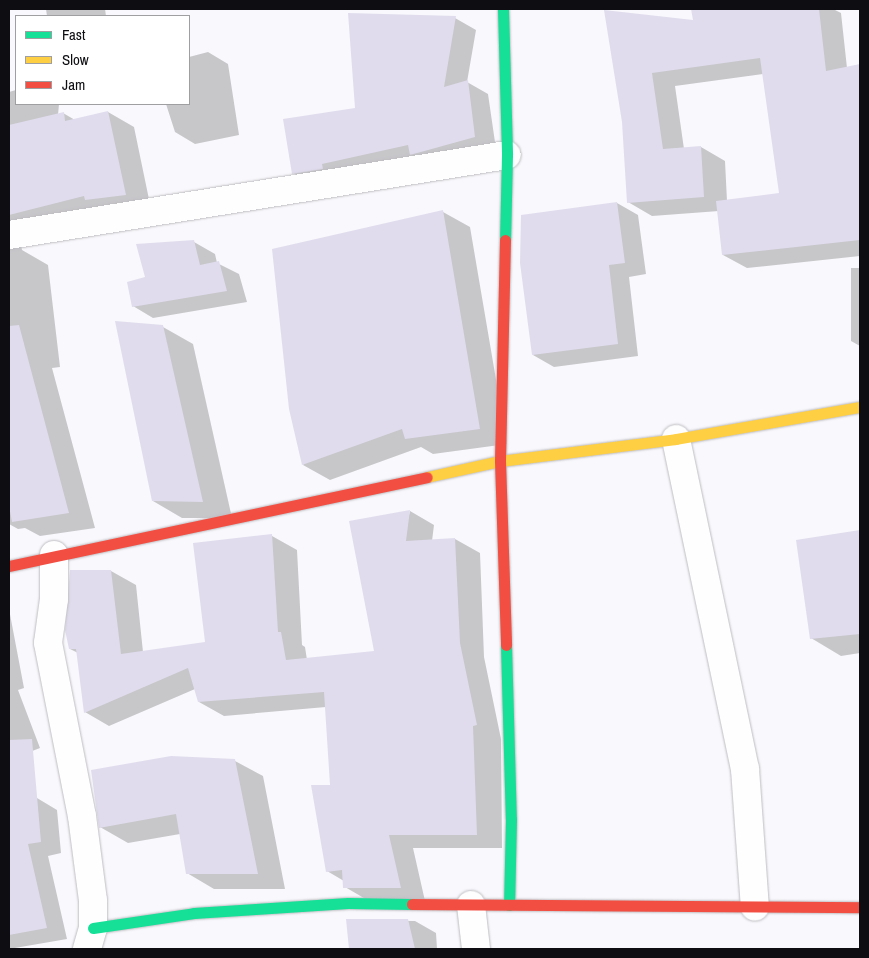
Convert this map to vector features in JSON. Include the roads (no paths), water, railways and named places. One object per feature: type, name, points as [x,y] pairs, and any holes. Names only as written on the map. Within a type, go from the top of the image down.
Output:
[{"type":"street","points":[[503,9],[507,155],[500,461],[511,819],[509,905]]},
{"type":"street","points":[[9,235],[507,155]]},
{"type":"street","points":[[9,566],[500,461],[676,439],[860,407]]},
{"type":"street","points":[[676,439],[745,769],[755,907]]},
{"type":"street","points":[[54,556],[54,599],[48,643],[82,816],[90,938],[194,913],[348,903],[860,907]]},
{"type":"street","points":[[471,905],[476,949]]}]
